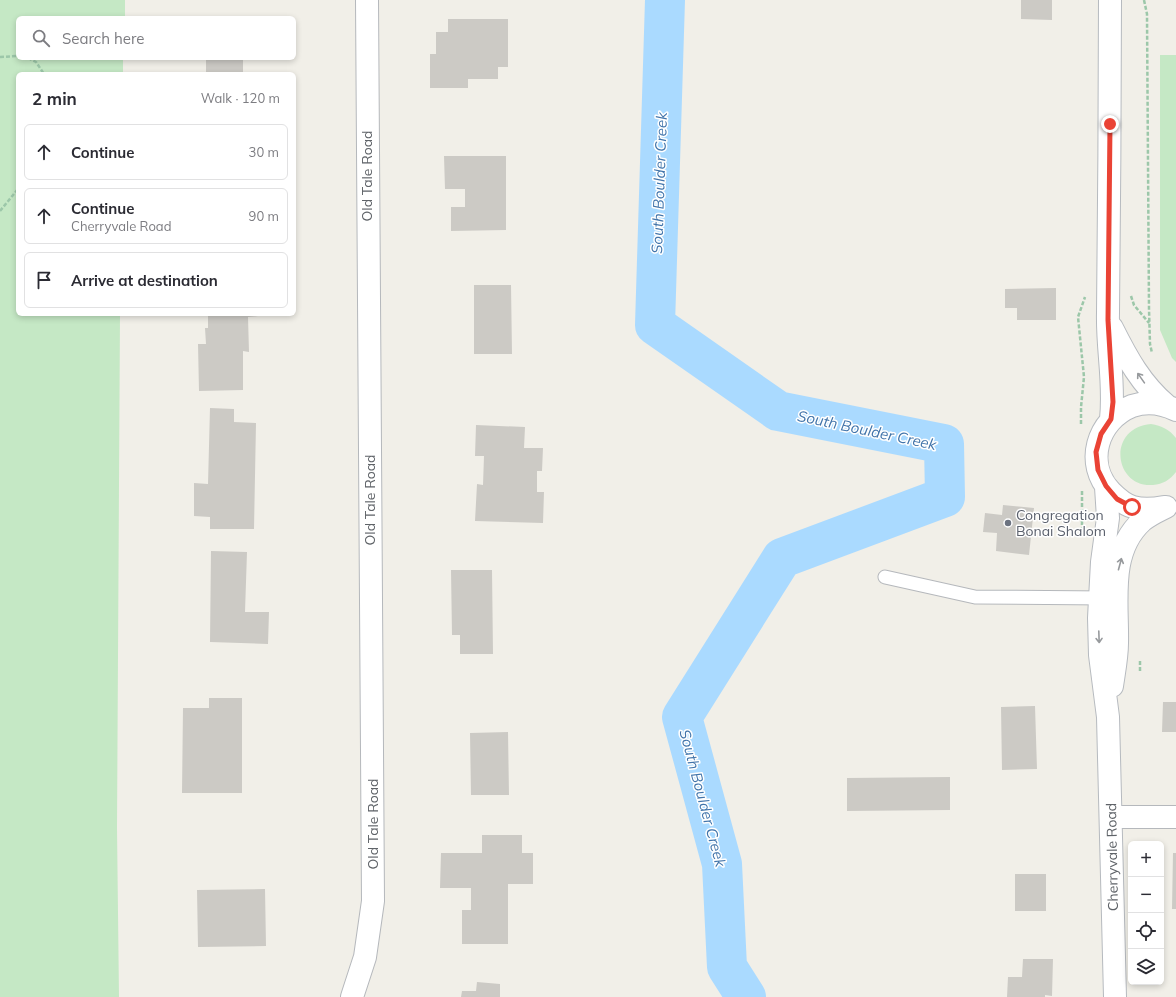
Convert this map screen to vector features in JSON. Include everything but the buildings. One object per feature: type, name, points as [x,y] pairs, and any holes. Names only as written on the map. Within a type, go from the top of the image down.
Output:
[{"type":"street","name":"Old Tale Road","points":[[352,997],[365,957],[373,901],[367,0]]},
{"type":"street","points":[[1110,0],[1108,320],[1113,384],[1111,419]]},
{"type":"street","points":[[1108,320],[1132,365],[1144,382],[1154,395],[1172,408]]},
{"type":"street","points":[[1171,505],[1149,510],[1132,507],[1117,499],[1106,486],[1098,470],[1096,452],[1101,434],[1111,419],[1123,410],[1137,404],[1153,403],[1172,408]]},
{"type":"street","name":"Cherryvale Road","points":[[1106,486],[1108,518],[1102,562],[1108,598]]},
{"type":"street","name":"Cherryvale Road","points":[[1115,997],[1108,717],[1100,655],[1098,618],[1117,578],[1118,568],[1129,538],[1135,528],[1143,520],[1171,505]]},
{"type":"street","points":[[1111,817],[1176,817]]},
{"type":"lane","points":[[885,577],[975,597],[1108,598]]},
{"type":"path","points":[[1144,0],[1147,14],[1149,309],[1150,344],[1153,355]]},
{"type":"path","points":[[0,57],[16,56]]},
{"type":"path","points":[[32,60],[36,62],[43,72]]},
{"type":"path","points":[[0,211],[16,191]]},
{"type":"green space","points":[[0,0],[125,0],[125,16],[16,16],[16,60],[123,60],[123,72],[16,72],[16,316],[120,316],[117,828],[119,997],[0,997]]},
{"type":"green space","points":[[1160,55],[1176,55],[1176,362],[1172,358],[1160,330]]},
{"type":"green space","points":[[1151,424],[1165,428],[1176,438],[1176,472],[1166,481],[1153,485],[1140,483],[1130,477],[1123,468],[1120,457],[1122,446],[1127,436],[1137,428]]},
{"type":"waterway","name":"South Boulder Creek","points":[[665,0],[655,325],[778,411],[944,444],[945,497],[782,558],[682,717],[722,864],[727,967],[746,997]]},
{"type":"place","name":"Congregation Bonai Shalom","points":[[1008,523]]},
{"type":"route","points":[[1110,124],[1108,320],[1113,402],[1111,419],[1101,434],[1096,452],[1098,470],[1106,486],[1117,499],[1132,507]]}]
